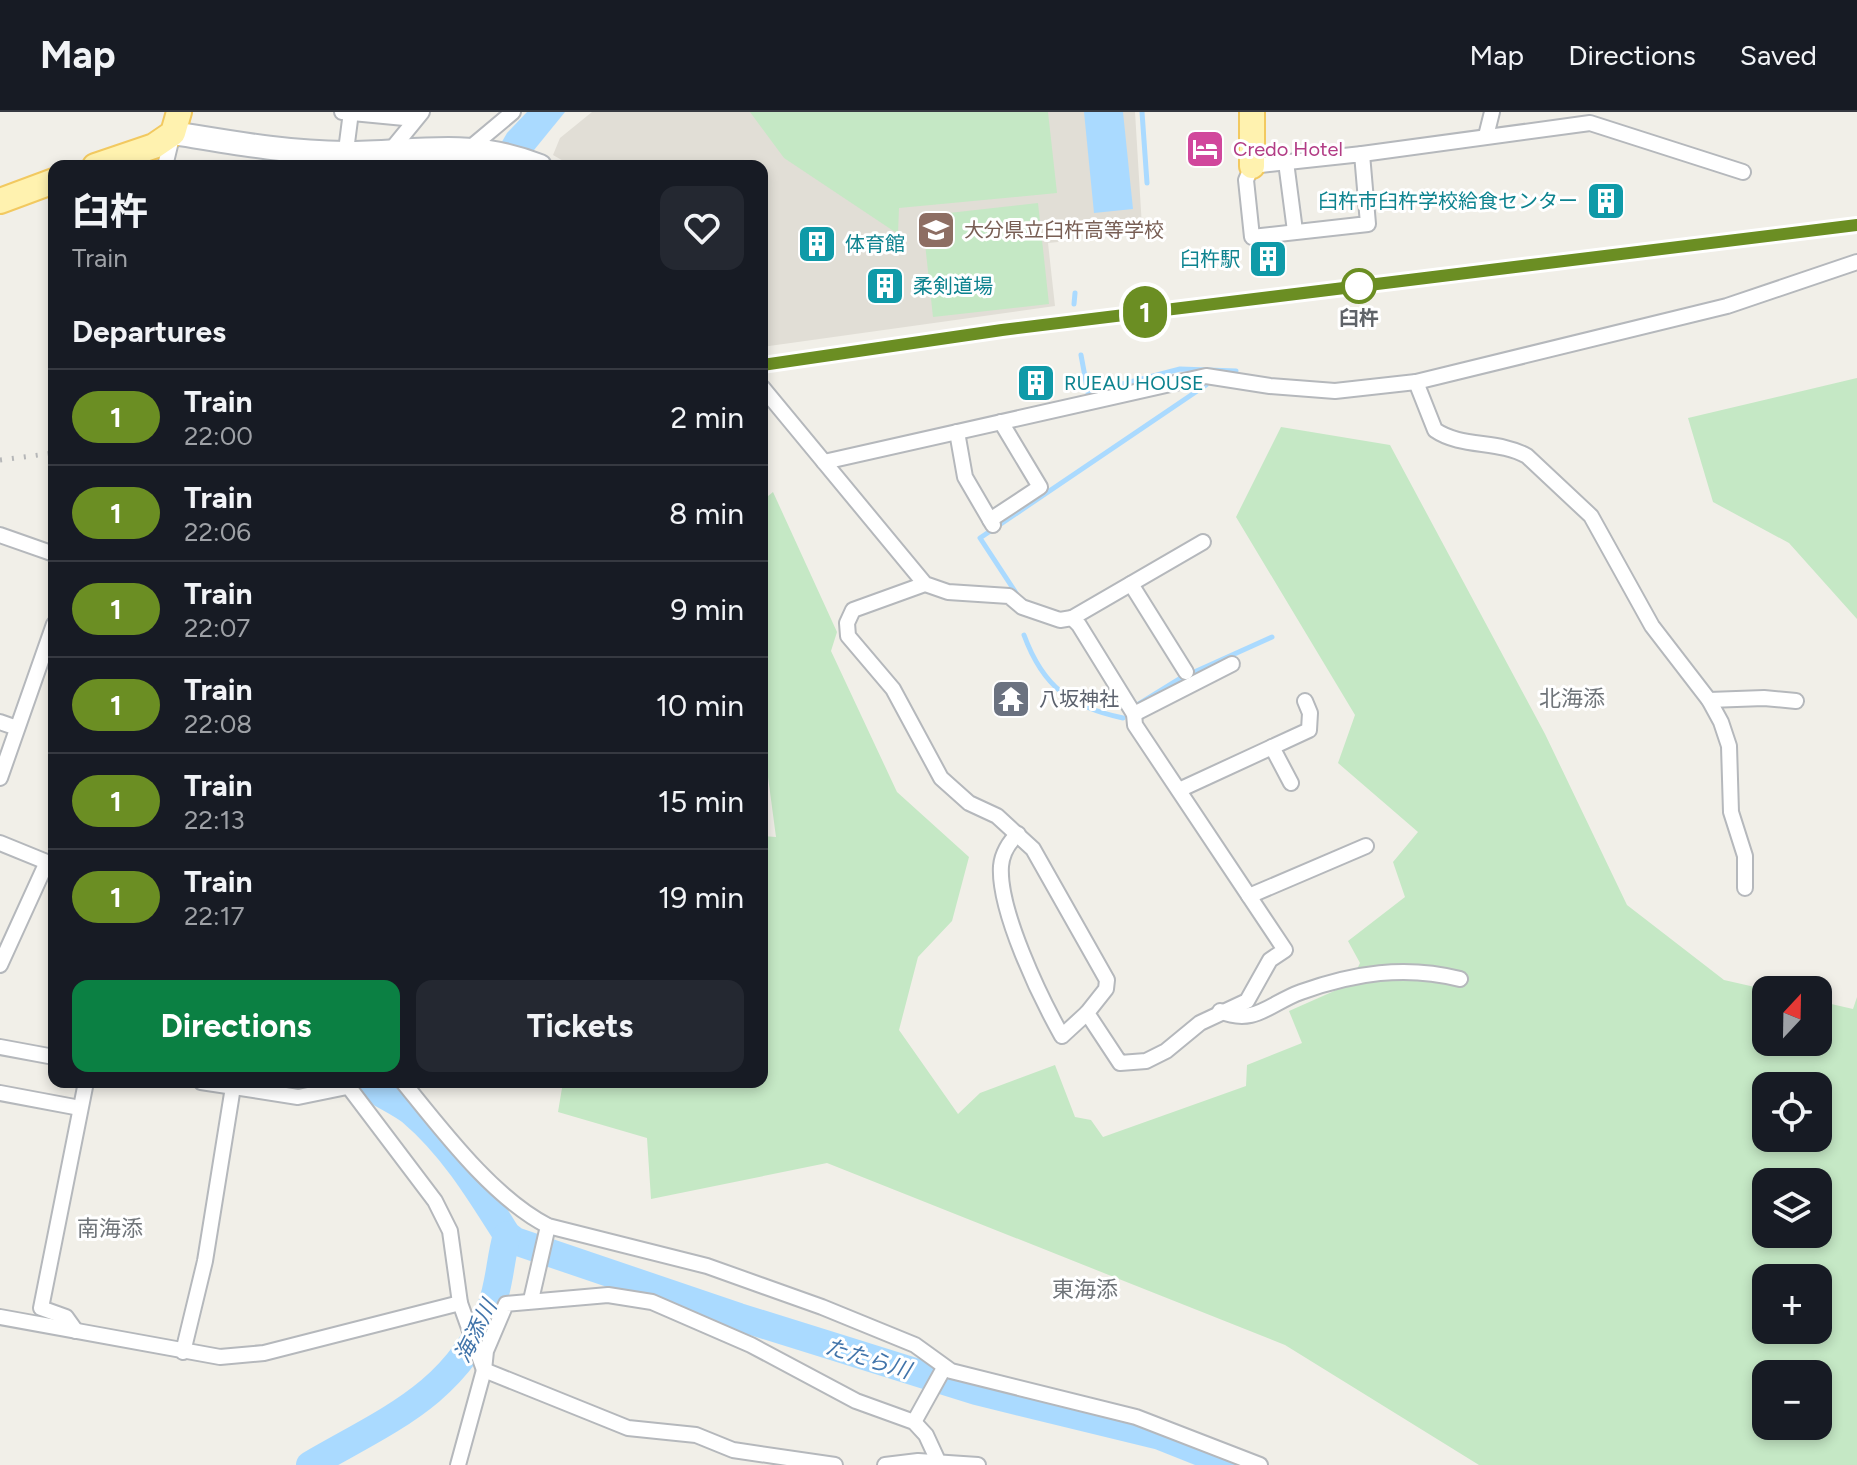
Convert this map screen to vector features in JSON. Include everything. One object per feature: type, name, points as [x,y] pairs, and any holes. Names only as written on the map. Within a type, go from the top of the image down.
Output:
[{"type":"main road","points":[[1252,112],[1252,166]]},
{"type":"main road","points":[[113,160],[154,146],[176,123]]},
{"type":"main road","points":[[0,201],[48,183]]},
{"type":"street","points":[[342,112],[419,116]]},
{"type":"street","points":[[345,159],[351,112]]},
{"type":"street","points":[[481,149],[513,112]]},
{"type":"street","points":[[1486,136],[1492,112]]},
{"type":"street","points":[[391,150],[419,116]]},
{"type":"street","points":[[167,160],[176,123],[345,159],[391,150],[481,149],[519,160]]},
{"type":"street","points":[[1362,154],[1368,224],[1252,237],[1246,180],[1252,166],[1590,123],[1743,172]]},
{"type":"street","points":[[1286,162],[1295,231]]},
{"type":"street","points":[[824,462],[1206,376],[1270,386],[1335,391],[1416,382],[1727,306],[1857,262]]},
{"type":"street","points":[[1416,382],[1435,430],[1450,438],[1515,449],[1580,503],[1652,626],[1709,700],[1729,746],[1731,812],[1745,856],[1745,888]]},
{"type":"street","points":[[768,394],[925,584],[948,592],[1009,596],[1022,607],[1060,620],[1072,618],[1203,542]]},
{"type":"street","points":[[957,432],[965,477],[991,523],[1040,487],[1001,422]]},
{"type":"street","points":[[0,535],[48,552]]},
{"type":"street","points":[[925,584],[853,610],[847,623],[848,636],[893,689],[941,778],[969,803],[997,816],[1018,834],[1033,849],[1107,980],[1106,989],[1087,1013],[1062,1036],[1020,948],[1001,869],[1003,855],[1018,834]]},
{"type":"street","points":[[1131,584],[1186,672]]},
{"type":"street","points":[[1072,618],[1134,714],[1135,725],[1285,950],[1270,960],[1247,1001],[1220,1011],[1155,1057],[1128,1063],[1114,1058],[1087,1013]]},
{"type":"street","points":[[0,778],[48,641]]},
{"type":"street","points":[[1134,714],[1232,664]]},
{"type":"street","points":[[1709,700],[1764,698],[1796,701]]},
{"type":"street","points":[[1179,790],[1309,730],[1310,713],[1305,701]]},
{"type":"street","points":[[0,722],[17,728]]},
{"type":"street","points":[[1272,747],[1291,783]]},
{"type":"street","points":[[0,843],[48,863]]},
{"type":"street","points":[[1249,896],[1366,846]]},
{"type":"street","points":[[0,965],[48,868]]},
{"type":"street","points":[[1220,1011],[1235,1017],[1251,1017],[1299,992],[1390,971],[1417,970],[1460,979]]},
{"type":"street","points":[[0,1047],[48,1056]]},
{"type":"street","points":[[76,1331],[66,1317],[41,1308],[85,1088]]},
{"type":"street","points":[[183,1352],[205,1261],[233,1088]]},
{"type":"street","points":[[240,1088],[298,1097],[331,1088]]},
{"type":"street","points":[[349,1088],[435,1201],[450,1231],[460,1303],[484,1370],[628,1428],[696,1435],[733,1450],[835,1465]]},
{"type":"street","points":[[408,1088],[499,1190],[548,1229],[707,1266],[788,1294],[915,1345],[943,1369],[1136,1417],[1250,1463]]},
{"type":"street","points":[[0,1093],[80,1108]]},
{"type":"street","points":[[531,1300],[548,1229]]},
{"type":"street","points":[[458,1465],[484,1370],[486,1351],[506,1304],[624,1295],[652,1302],[751,1345],[856,1401],[914,1422],[926,1435],[938,1461]]},
{"type":"street","points":[[0,1317],[220,1357],[264,1353],[460,1303]]},
{"type":"street","points":[[914,1422],[943,1369]]},
{"type":"street","points":[[885,1465],[938,1461],[978,1465]]},
{"type":"shaded area","name":"大分県立臼杵高等学校","points":[[592,112],[1135,112],[1142,227],[1079,232],[1079,240],[1048,243],[1055,306],[768,346],[768,160],[562,160],[553,155],[560,138]]},
{"type":"green space","points":[[750,112],[1048,112],[1057,193],[899,208],[898,234],[784,158]]},
{"type":"green space","points":[[1038,203],[1049,304],[933,317],[922,216]]},
{"type":"green space","points":[[1857,378],[1857,619],[1789,543],[1713,502],[1688,418]]},
{"type":"green space","points":[[1281,427],[1390,445],[1545,734],[1627,905],[1724,980],[1752,986],[1752,1056],[1832,1056],[1832,1004],[1853,1009],[1857,997],[1857,1465],[1479,1465],[1285,1345],[827,1163],[651,1199],[647,1138],[558,1112],[562,1088],[768,1088],[768,836],[776,837],[768,777],[768,496],[773,492],[837,632],[831,651],[897,792],[969,857],[952,921],[918,957],[899,1030],[958,1114],[980,1093],[1055,1065],[1075,1117],[1091,1120],[1103,1137],[1246,1086],[1247,1065],[1302,1043],[1289,1011],[1350,984],[1360,963],[1348,941],[1405,897],[1393,862],[1418,832],[1338,763],[1355,715],[1236,517]]},
{"type":"water","points":[[527,112],[565,112],[526,160],[491,160],[507,133]]},
{"type":"water","points":[[1084,112],[1123,112],[1133,209],[1094,213]]},
{"type":"waterway","points":[[1142,112],[1147,183]]},
{"type":"waterway","points":[[1074,304],[1075,293]]},
{"type":"waterway","points":[[1081,355],[1088,393],[1180,369],[1236,371]]},
{"type":"waterway","points":[[1016,593],[980,538],[1206,385]]},
{"type":"waterway","points":[[1024,635],[1040,668],[1061,692],[1088,708],[1123,718]]},
{"type":"waterway","points":[[1134,707],[1181,678],[1272,637]]},
{"type":"waterway","name":"たたら川","points":[[373,1088],[412,1112],[440,1140],[507,1235],[515,1241],[739,1317],[976,1391],[1160,1436],[1233,1465]]},
{"type":"waterway","name":"海添川","points":[[310,1465],[416,1402],[458,1362],[476,1337],[491,1307],[507,1235]]},
{"type":"railway","points":[[768,364],[1002,330],[1857,224]]},
{"type":"railway","points":[[0,460],[48,454]]},
{"type":"train","name":"1","points":[[768,364],[1002,330],[1857,225]]},
{"type":"place","name":"Credo Hotel","points":[[1205,149]]},
{"type":"place","name":"臼杵市臼杵学校給食センター","points":[[1606,201]]},
{"type":"place","name":"大分県立臼杵高等学校","points":[[936,230]]},
{"type":"place","name":"体育館","points":[[817,244]]},
{"type":"place","name":"臼杵駅","points":[[1268,259]]},
{"type":"place","name":"柔剣道場","points":[[885,286]]},
{"type":"place","name":"臼杵","points":[[1359,286]]},
{"type":"place","name":"RUEAU HOUSE","points":[[1036,383]]},
{"type":"place","name":"八坂神社","points":[[1011,699]]},
{"type":"district","name":"北海添","points":[[1572,698]]},
{"type":"district","name":"南海添","points":[[110,1228]]},
{"type":"district","name":"東海添","points":[[1085,1289]]}]
